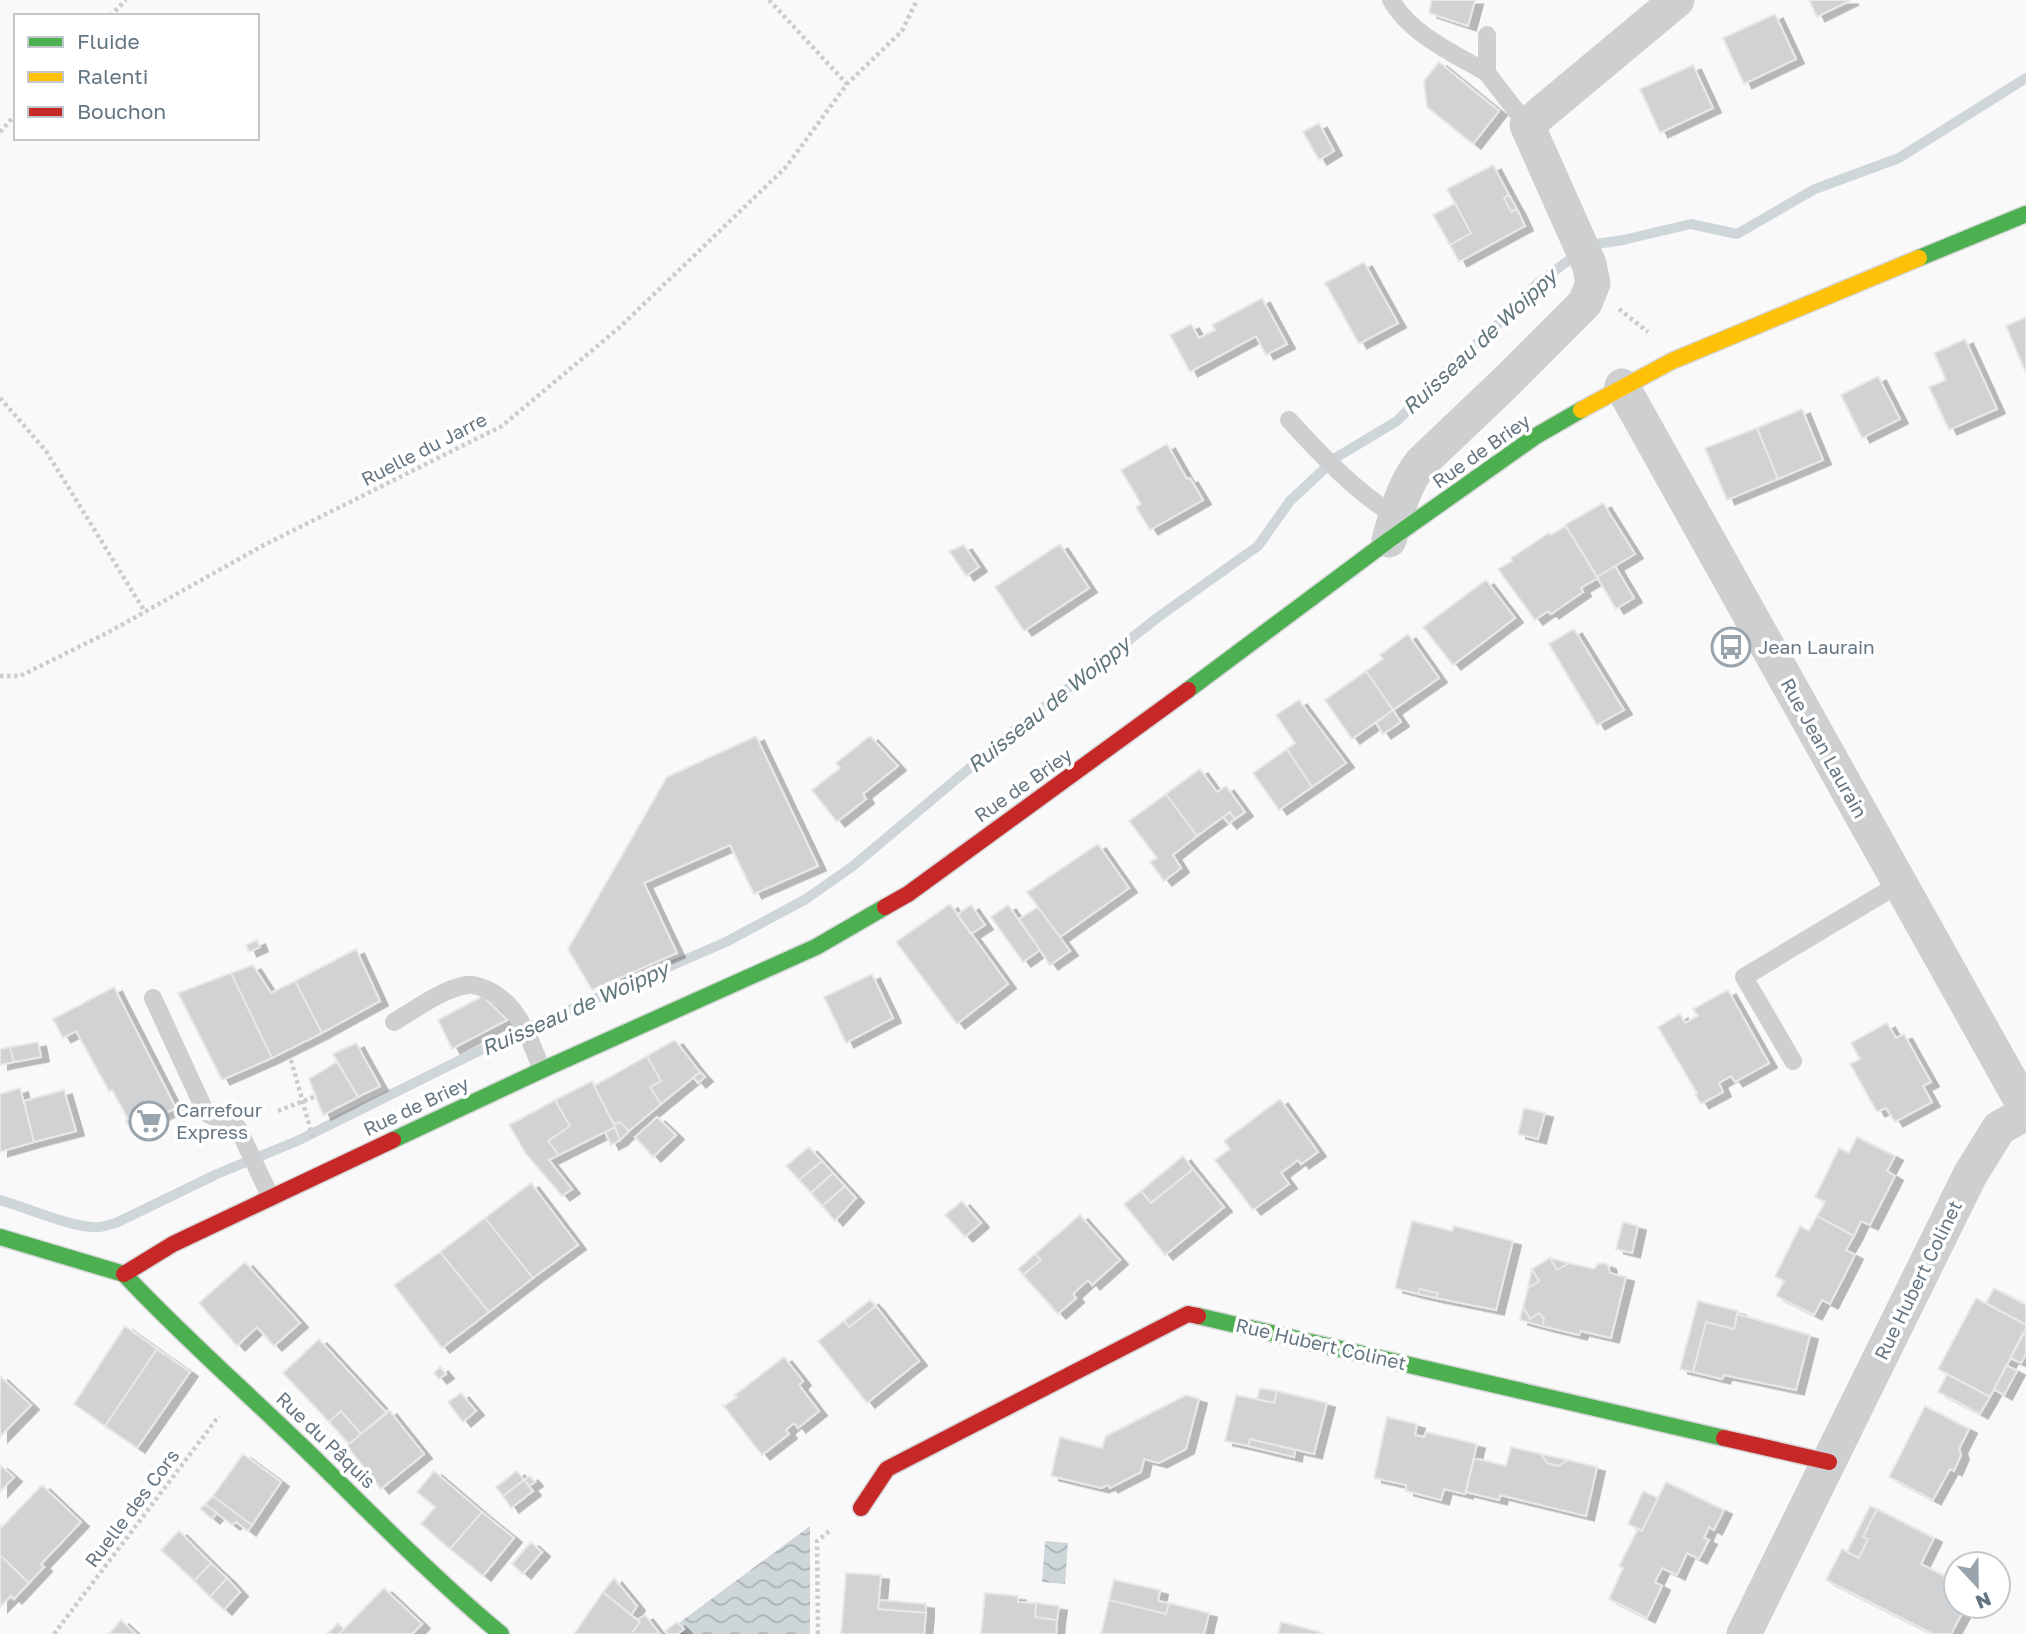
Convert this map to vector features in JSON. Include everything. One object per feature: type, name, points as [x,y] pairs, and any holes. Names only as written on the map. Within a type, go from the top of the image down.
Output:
[{"type":"street","points":[[1392,528],[1409,477],[1585,303],[1593,284],[1589,264],[1527,125],[1677,0]]},
{"type":"street","name":"Rue de Briey","points":[[124,1275],[157,1252],[542,1070],[816,947],[908,894],[1073,776],[1392,528],[1536,436],[1671,361],[2026,214]]},
{"type":"street","name":"Rue Jean Laurain","points":[[1622,386],[2026,1111]]},
{"type":"street","name":"Rue Hubert Colinet","points":[[1744,1634],[1970,1175],[1999,1128],[2026,1111]]},
{"type":"street","points":[[0,1237],[124,1275]]},
{"type":"street","name":"Rue du Pâquis","points":[[124,1275],[153,1307],[244,1390],[455,1594],[501,1634]]},
{"type":"street","name":"Rue Hubert Colinet","points":[[861,1508],[887,1469],[1188,1314],[1829,1462]]},
{"type":"lane","points":[[1391,0],[1396,10],[1421,33],[1487,73],[1527,125]]},
{"type":"lane","points":[[1487,35],[1487,73]]},
{"type":"lane","points":[[1289,420],[1345,479],[1368,499],[1392,528]]},
{"type":"lane","points":[[1793,1061],[1744,977],[1899,884]]},
{"type":"lane","points":[[394,1022],[447,992],[470,984],[503,1000],[521,1021],[542,1070]]},
{"type":"lane","points":[[153,998],[206,1113],[238,1128],[271,1198]]},
{"type":"path","points":[[112,14],[126,0]]},
{"type":"path","points":[[769,0],[847,85]]},
{"type":"path","name":"Ruelle du Jarre","points":[[0,676],[20,676],[145,612],[264,545],[502,426],[621,326],[786,167],[847,85],[902,31],[917,0]]},
{"type":"path","points":[[0,132],[14,116]]},
{"type":"path","points":[[0,398],[46,451],[145,612]]},
{"type":"path","points":[[291,1060],[313,1141]]},
{"type":"path","points":[[278,1111],[316,1096]]},
{"type":"path","name":"Ruelle des Cors","points":[[54,1634],[224,1409]]},
{"type":"path","points":[[818,1634],[817,1541],[861,1508]]},
{"type":"water","points":[[810,1526],[810,1634],[664,1634]]},
{"type":"water","points":[[1045,1541],[1068,1543],[1065,1584],[1042,1582]]},
{"type":"building","points":[[1432,0],[1475,0],[1468,26],[1429,13]]},
{"type":"building","points":[[1809,0],[1851,0],[1817,17]]},
{"type":"building","points":[[1775,14],[1796,59],[1744,84],[1723,38]]},
{"type":"building","points":[[1439,62],[1499,111],[1473,144],[1427,107],[1424,81]]},
{"type":"building","points":[[1693,65],[1713,108],[1660,133],[1640,89]]},
{"type":"building","points":[[1319,123],[1334,151],[1319,160],[1303,132]]},
{"type":"building","points":[[1493,165],[1509,195],[1504,198],[1511,212],[1517,209],[1525,226],[1459,262],[1450,245],[1471,233],[1447,189]]},
{"type":"building","points":[[1509,195],[1517,209],[1511,212],[1504,198]]},
{"type":"building","points":[[1455,203],[1471,233],[1450,245],[1433,215]]},
{"type":"building","points":[[1364,262],[1398,323],[1359,344],[1325,283]]},
{"type":"building","points":[[1262,298],[1287,344],[1266,355],[1256,336],[1190,372],[1170,335],[1191,324],[1199,338],[1215,330],[1212,325]]},
{"type":"building","points":[[2026,317],[2026,371],[2025,371],[2006,326]]},
{"type":"building","points":[[1965,339],[1997,409],[1949,430],[1929,387],[1946,380],[1934,353]]},
{"type":"building","points":[[1878,376],[1900,419],[1862,438],[1841,395]]},
{"type":"building","points":[[1802,409],[1823,460],[1778,479],[1757,428]]},
{"type":"building","points":[[1757,428],[1778,479],[1727,500],[1705,448]]},
{"type":"building","points":[[1167,444],[1187,479],[1190,478],[1203,500],[1150,530],[1136,507],[1141,504],[1121,470]]},
{"type":"building","points":[[1603,503],[1635,554],[1597,577],[1565,525]]},
{"type":"building","points":[[1566,526],[1598,578],[1581,588],[1583,592],[1551,614],[1548,611],[1535,620],[1498,569],[1549,533],[1551,535]]},
{"type":"building","points":[[1060,544],[1089,588],[1024,631],[995,587]]},
{"type":"building","points":[[964,545],[979,567],[966,576],[949,551]]},
{"type":"building","points":[[1615,566],[1634,598],[1616,609],[1597,577]]},
{"type":"building","points":[[1486,580],[1515,618],[1453,665],[1423,627]]},
{"type":"building","points":[[1574,629],[1624,710],[1597,725],[1549,644]]},
{"type":"building","points":[[1408,634],[1439,678],[1393,710],[1366,671],[1383,659],[1380,655]]},
{"type":"building","points":[[1366,671],[1393,710],[1352,739],[1325,700]]},
{"type":"building","points":[[1299,700],[1346,763],[1312,787],[1287,749],[1295,743],[1276,715]]},
{"type":"building","points":[[1393,710],[1401,722],[1383,734],[1376,723]]},
{"type":"building","points":[[756,736],[818,866],[754,894],[730,845],[644,883],[677,953],[592,990],[568,949],[667,777]]},
{"type":"building","points":[[870,736],[898,766],[863,794],[866,799],[837,822],[812,790],[840,768],[836,763]]},
{"type":"building","points":[[1287,749],[1312,787],[1279,810],[1253,773]]},
{"type":"building","points":[[1200,769],[1217,792],[1226,786],[1245,812],[1235,819],[1230,812],[1197,836],[1166,794]]},
{"type":"building","points":[[1166,794],[1197,836],[1173,855],[1181,868],[1164,881],[1150,862],[1157,858],[1129,821]]},
{"type":"building","points":[[1230,812],[1235,819],[1229,824],[1223,817]]},
{"type":"building","points":[[1098,844],[1129,888],[1060,937],[1027,892]]},
{"type":"building","points":[[950,904],[1008,984],[957,1024],[896,942]]},
{"type":"building","points":[[971,905],[985,925],[971,934],[957,915]]},
{"type":"building","points":[[1008,905],[1040,950],[1023,962],[991,917]]},
{"type":"building","points":[[1038,907],[1070,951],[1050,965],[1019,919]]},
{"type":"building","points":[[257,940],[260,947],[249,952],[246,945]]},
{"type":"building","points":[[356,949],[380,1001],[322,1033],[295,981]]},
{"type":"building","points":[[253,965],[271,993],[295,981],[322,1033],[272,1058],[231,973]]},
{"type":"building","points":[[231,973],[272,1058],[222,1080],[178,993]]},
{"type":"building","points":[[872,974],[893,1018],[846,1043],[824,997]]},
{"type":"building","points":[[114,987],[176,1108],[131,1130],[112,1090],[109,1091],[76,1031],[63,1038],[53,1019]]},
{"type":"building","points":[[1728,990],[1769,1063],[1735,1082],[1731,1076],[1719,1083],[1723,1092],[1701,1104],[1658,1027],[1680,1014],[1685,1023],[1698,1016],[1693,1009]]},
{"type":"building","points":[[483,996],[507,1020],[452,1049],[438,1020]]},
{"type":"building","points":[[1887,1023],[1896,1038],[1904,1034],[1931,1082],[1923,1086],[1932,1102],[1895,1122],[1886,1108],[1877,1112],[1850,1064],[1860,1059],[1851,1043]]},
{"type":"building","points":[[675,1040],[700,1072],[661,1104],[650,1087],[661,1081],[647,1056]]},
{"type":"building","points":[[38,1042],[41,1057],[14,1062],[10,1047]]},
{"type":"building","points":[[356,1043],[380,1086],[358,1097],[333,1054]]},
{"type":"building","points":[[10,1047],[14,1062],[0,1065],[0,1049]]},
{"type":"building","points":[[647,1056],[661,1081],[650,1087],[661,1104],[629,1131],[620,1122],[614,1124],[594,1086]]},
{"type":"building","points":[[337,1062],[358,1097],[323,1115],[309,1079]]},
{"type":"building","points":[[700,1072],[705,1077],[698,1083],[693,1077]]},
{"type":"building","points":[[592,1081],[615,1127],[559,1155],[548,1141],[570,1126],[555,1100]]},
{"type":"building","points":[[20,1088],[34,1142],[0,1152],[0,1094]]},
{"type":"building","points":[[64,1090],[76,1131],[34,1142],[24,1101]]},
{"type":"building","points":[[1280,1099],[1318,1152],[1301,1164],[1298,1160],[1281,1173],[1289,1184],[1253,1210],[1215,1160],[1230,1149],[1224,1141]]},
{"type":"building","points":[[555,1100],[570,1126],[548,1141],[559,1155],[549,1160],[572,1189],[562,1196],[526,1154],[509,1125]]},
{"type":"building","points":[[1524,1108],[1545,1113],[1538,1139],[1518,1134]]},
{"type":"building","points":[[657,1117],[676,1135],[653,1157],[635,1137]]},
{"type":"building","points":[[620,1122],[629,1131],[620,1140],[614,1124]]},
{"type":"building","points":[[615,1127],[620,1140],[611,1145],[605,1132]]},
{"type":"building","points":[[1857,1137],[1895,1156],[1887,1171],[1895,1176],[1870,1225],[1861,1221],[1854,1236],[1817,1216],[1825,1202],[1815,1197],[1839,1148],[1849,1153]]},
{"type":"building","points":[[809,1147],[822,1161],[799,1180],[786,1166]]},
{"type":"building","points":[[1183,1156],[1193,1169],[1151,1203],[1141,1191]]},
{"type":"building","points":[[822,1161],[833,1173],[811,1193],[799,1180]]},
{"type":"building","points":[[1193,1169],[1224,1207],[1165,1255],[1124,1204],[1141,1191],[1151,1203]]},
{"type":"building","points":[[833,1173],[845,1186],[822,1206],[811,1193]]},
{"type":"building","points":[[531,1183],[578,1245],[533,1278],[485,1218]]},
{"type":"building","points":[[845,1186],[856,1198],[835,1221],[822,1206]]},
{"type":"building","points":[[962,1201],[981,1223],[965,1237],[945,1215]]},
{"type":"building","points":[[1080,1215],[1120,1260],[1092,1285],[1088,1280],[1073,1294],[1076,1298],[1058,1314],[1023,1275],[1041,1260],[1035,1254]]},
{"type":"building","points":[[1817,1216],[1854,1236],[1846,1250],[1855,1255],[1830,1304],[1822,1300],[1814,1315],[1776,1296],[1784,1281],[1775,1276],[1800,1226],[1809,1231]]},
{"type":"building","points":[[485,1218],[533,1278],[489,1312],[440,1252]]},
{"type":"building","points":[[1412,1221],[1452,1231],[1454,1226],[1513,1241],[1496,1310],[1436,1298],[1438,1293],[1420,1289],[1418,1294],[1395,1288]]},
{"type":"building","points":[[1623,1222],[1638,1226],[1632,1253],[1616,1249]]},
{"type":"building","points":[[440,1252],[489,1312],[442,1348],[394,1285]]},
{"type":"building","points":[[1035,1254],[1041,1260],[1023,1275],[1018,1269]]},
{"type":"building","points":[[1550,1258],[1557,1270],[1569,1263],[1594,1269],[1598,1264],[1604,1263],[1608,1265],[1610,1273],[1626,1277],[1611,1338],[1581,1331],[1579,1335],[1542,1326],[1544,1319],[1539,1313],[1530,1319],[1523,1307],[1528,1288],[1539,1281],[1532,1269]]},
{"type":"building","points":[[1550,1258],[1569,1263],[1557,1270]]},
{"type":"building","points":[[245,1262],[300,1323],[274,1346],[257,1327],[237,1346],[199,1303]]},
{"type":"building","points":[[1532,1269],[1539,1281],[1528,1288]]},
{"type":"building","points":[[1994,1288],[2026,1305],[2026,1325],[1986,1303]]},
{"type":"building","points":[[1420,1289],[1438,1293],[1436,1298],[1418,1294]]},
{"type":"building","points":[[1976,1298],[2026,1325],[1990,1397],[1938,1369]]},
{"type":"building","points":[[870,1300],[876,1306],[849,1327],[844,1321]]},
{"type":"building","points":[[1698,1301],[1738,1311],[1734,1329],[1706,1322],[1693,1372],[1680,1369]]},
{"type":"building","points":[[876,1306],[919,1361],[867,1403],[818,1341],[844,1321],[849,1327]]},
{"type":"building","points":[[1523,1307],[1530,1319],[1539,1313],[1544,1319],[1542,1326],[1520,1320]]},
{"type":"building","points":[[1737,1314],[1810,1335],[1796,1390],[1724,1375],[1722,1379],[1693,1372],[1706,1322],[1734,1329]]},
{"type":"building","points":[[125,1326],[157,1349],[105,1426],[74,1404]]},
{"type":"building","points":[[2023,1333],[2026,1335],[2026,1354],[2021,1363],[2010,1358]]},
{"type":"building","points":[[319,1339],[387,1413],[361,1434],[341,1411],[329,1422],[283,1373]]},
{"type":"building","points":[[157,1349],[190,1372],[137,1448],[105,1426]]},
{"type":"building","points":[[784,1357],[803,1381],[799,1385],[819,1411],[798,1428],[794,1423],[786,1430],[789,1434],[762,1455],[722,1404],[724,1406],[737,1397],[735,1395]]},
{"type":"building","points":[[2006,1365],[2017,1371],[2004,1395],[1994,1389]]},
{"type":"building","points":[[440,1367],[446,1374],[439,1379],[434,1373]]},
{"type":"building","points":[[1947,1374],[1990,1397],[1980,1414],[1938,1392]]},
{"type":"building","points":[[0,1376],[31,1405],[0,1437]]},
{"type":"building","points":[[1260,1388],[1277,1391],[1274,1403],[1257,1399]]},
{"type":"building","points":[[1277,1391],[1327,1403],[1314,1454],[1250,1439],[1248,1446],[1225,1441],[1236,1395],[1274,1403]]},
{"type":"building","points":[[461,1393],[476,1411],[463,1422],[448,1402]]},
{"type":"building","points":[[1186,1395],[1199,1399],[1186,1449],[1159,1463],[1144,1459],[1141,1472],[1110,1488],[1108,1485],[1101,1488],[1051,1476],[1060,1437],[1102,1448],[1106,1436]]},
{"type":"building","points":[[1925,1406],[1969,1429],[1959,1449],[1961,1455],[1954,1471],[1950,1469],[1933,1500],[1889,1477]]},
{"type":"building","points":[[389,1410],[424,1454],[381,1489],[347,1446]]},
{"type":"building","points":[[341,1411],[361,1434],[349,1444],[329,1422]]},
{"type":"building","points":[[1387,1417],[1417,1424],[1415,1435],[1424,1437],[1426,1432],[1477,1444],[1465,1494],[1444,1489],[1441,1500],[1406,1491],[1406,1485],[1374,1478]]},
{"type":"building","points":[[1250,1439],[1295,1450],[1294,1457],[1248,1446]]},
{"type":"building","points":[[1511,1447],[1541,1454],[1547,1463],[1558,1466],[1568,1460],[1597,1467],[1586,1516],[1500,1495],[1499,1500],[1466,1492],[1474,1458],[1506,1466]]},
{"type":"building","points":[[243,1454],[281,1482],[252,1525],[213,1496]]},
{"type":"building","points":[[1541,1454],[1568,1460],[1558,1466],[1547,1463]]},
{"type":"building","points":[[0,1465],[14,1477],[0,1492]]},
{"type":"building","points":[[434,1471],[482,1512],[450,1549],[421,1524],[435,1507],[417,1492]]},
{"type":"building","points":[[517,1471],[524,1480],[503,1496],[496,1487]]},
{"type":"building","points":[[530,1476],[535,1482],[529,1486],[524,1480]]},
{"type":"building","points":[[524,1480],[533,1491],[511,1508],[503,1496]]},
{"type":"building","points":[[1666,1482],[1724,1510],[1714,1530],[1709,1527],[1704,1538],[1709,1540],[1699,1559],[1687,1553],[1677,1575],[1662,1568],[1655,1582],[1662,1586],[1647,1618],[1609,1599],[1623,1568],[1619,1566],[1638,1529],[1642,1531]]},
{"type":"building","points":[[42,1485],[81,1522],[41,1564],[44,1567],[29,1583],[0,1555],[0,1525],[2,1527]]},
{"type":"building","points":[[1643,1491],[1658,1498],[1642,1531],[1628,1524]]},
{"type":"building","points":[[213,1496],[252,1525],[248,1531],[236,1522],[232,1525],[205,1504]]},
{"type":"building","points":[[205,1504],[217,1513],[212,1519],[200,1509]]},
{"type":"building","points":[[1870,1506],[1877,1509],[1863,1537],[1868,1539],[1859,1558],[1847,1552]]},
{"type":"building","points":[[1877,1509],[1934,1538],[1921,1564],[1942,1575],[1942,1620],[1958,1620],[1951,1634],[1933,1634],[1826,1580],[1842,1549],[1859,1558],[1868,1539],[1863,1537]]},
{"type":"building","points":[[482,1512],[514,1538],[483,1576],[450,1549]]},
{"type":"building","points":[[179,1531],[211,1563],[194,1581],[161,1550]]},
{"type":"building","points":[[531,1542],[542,1552],[523,1574],[512,1564]]},
{"type":"building","points":[[0,1555],[29,1583],[14,1599],[11,1596],[0,1607]]},
{"type":"building","points":[[211,1563],[227,1578],[210,1597],[194,1581]]},
{"type":"building","points":[[846,1573],[881,1575],[878,1609],[926,1613],[924,1634],[841,1634]]},
{"type":"building","points":[[227,1578],[240,1592],[224,1610],[210,1597]]},
{"type":"building","points":[[614,1578],[637,1606],[631,1615],[603,1592]]},
{"type":"building","points":[[1114,1580],[1160,1590],[1158,1601],[1169,1603],[1166,1614],[1109,1600]]},
{"type":"building","points":[[384,1588],[422,1624],[412,1634],[339,1634]]},
{"type":"building","points":[[603,1592],[640,1622],[631,1634],[574,1634]]},
{"type":"building","points":[[985,1593],[1018,1596],[1018,1602],[1036,1603],[1035,1617],[1057,1620],[1056,1634],[981,1634]]},
{"type":"building","points":[[879,1600],[926,1604],[926,1613],[878,1609]]},
{"type":"building","points":[[1109,1600],[1166,1614],[1169,1603],[1209,1613],[1204,1634],[1101,1634]]},
{"type":"building","points":[[1036,1603],[1059,1606],[1057,1620],[1035,1617]]},
{"type":"building","points":[[645,1615],[660,1634],[631,1634],[640,1622],[637,1620]]},
{"type":"building","points":[[121,1620],[136,1634],[109,1634]]},
{"type":"building","points":[[677,1622],[684,1629],[678,1634],[668,1634],[665,1631]]},
{"type":"building","points":[[1281,1622],[1320,1632],[1320,1634],[1278,1634]]},
{"type":"building","points":[[338,1623],[344,1629],[339,1634],[327,1634]]},
{"type":"waterway","name":"Ruisseau de Woippy","points":[[0,1200],[76,1225],[99,1227],[116,1223],[217,1174],[297,1141],[509,1036],[726,942],[806,899],[853,866],[1016,729],[1157,618],[1258,546],[1290,501],[1337,457],[1397,421],[1537,284],[1589,245],[1691,224],[1737,234],[1815,189],[1899,158],[2026,78]]},
{"type":"traffic: fast","points":[[1919,258],[2026,214]]},
{"type":"traffic: fast","points":[[1188,690],[1389,540],[1536,436],[1581,410]]},
{"type":"traffic: fast","points":[[393,1140],[816,947],[885,907]]},
{"type":"traffic: fast","points":[[0,1237],[124,1274]]},
{"type":"traffic: fast","points":[[124,1274],[190,1341],[425,1566],[501,1634]]},
{"type":"traffic: fast","points":[[1198,1316],[1724,1438]]},
{"type":"traffic: slow","points":[[1581,410],[1672,361],[1919,258]]},
{"type":"traffic: jam","points":[[885,907],[908,894],[1188,690]]},
{"type":"traffic: jam","points":[[124,1274],[173,1244],[393,1140]]},
{"type":"traffic: jam","points":[[861,1508],[887,1469],[1188,1314],[1198,1316]]},
{"type":"traffic: jam","points":[[1724,1438],[1829,1462]]},
{"type":"place","name":"Jean Laurain","points":[[1731,647]]},
{"type":"place","name":"Carrefour Express","points":[[149,1121]]}]
